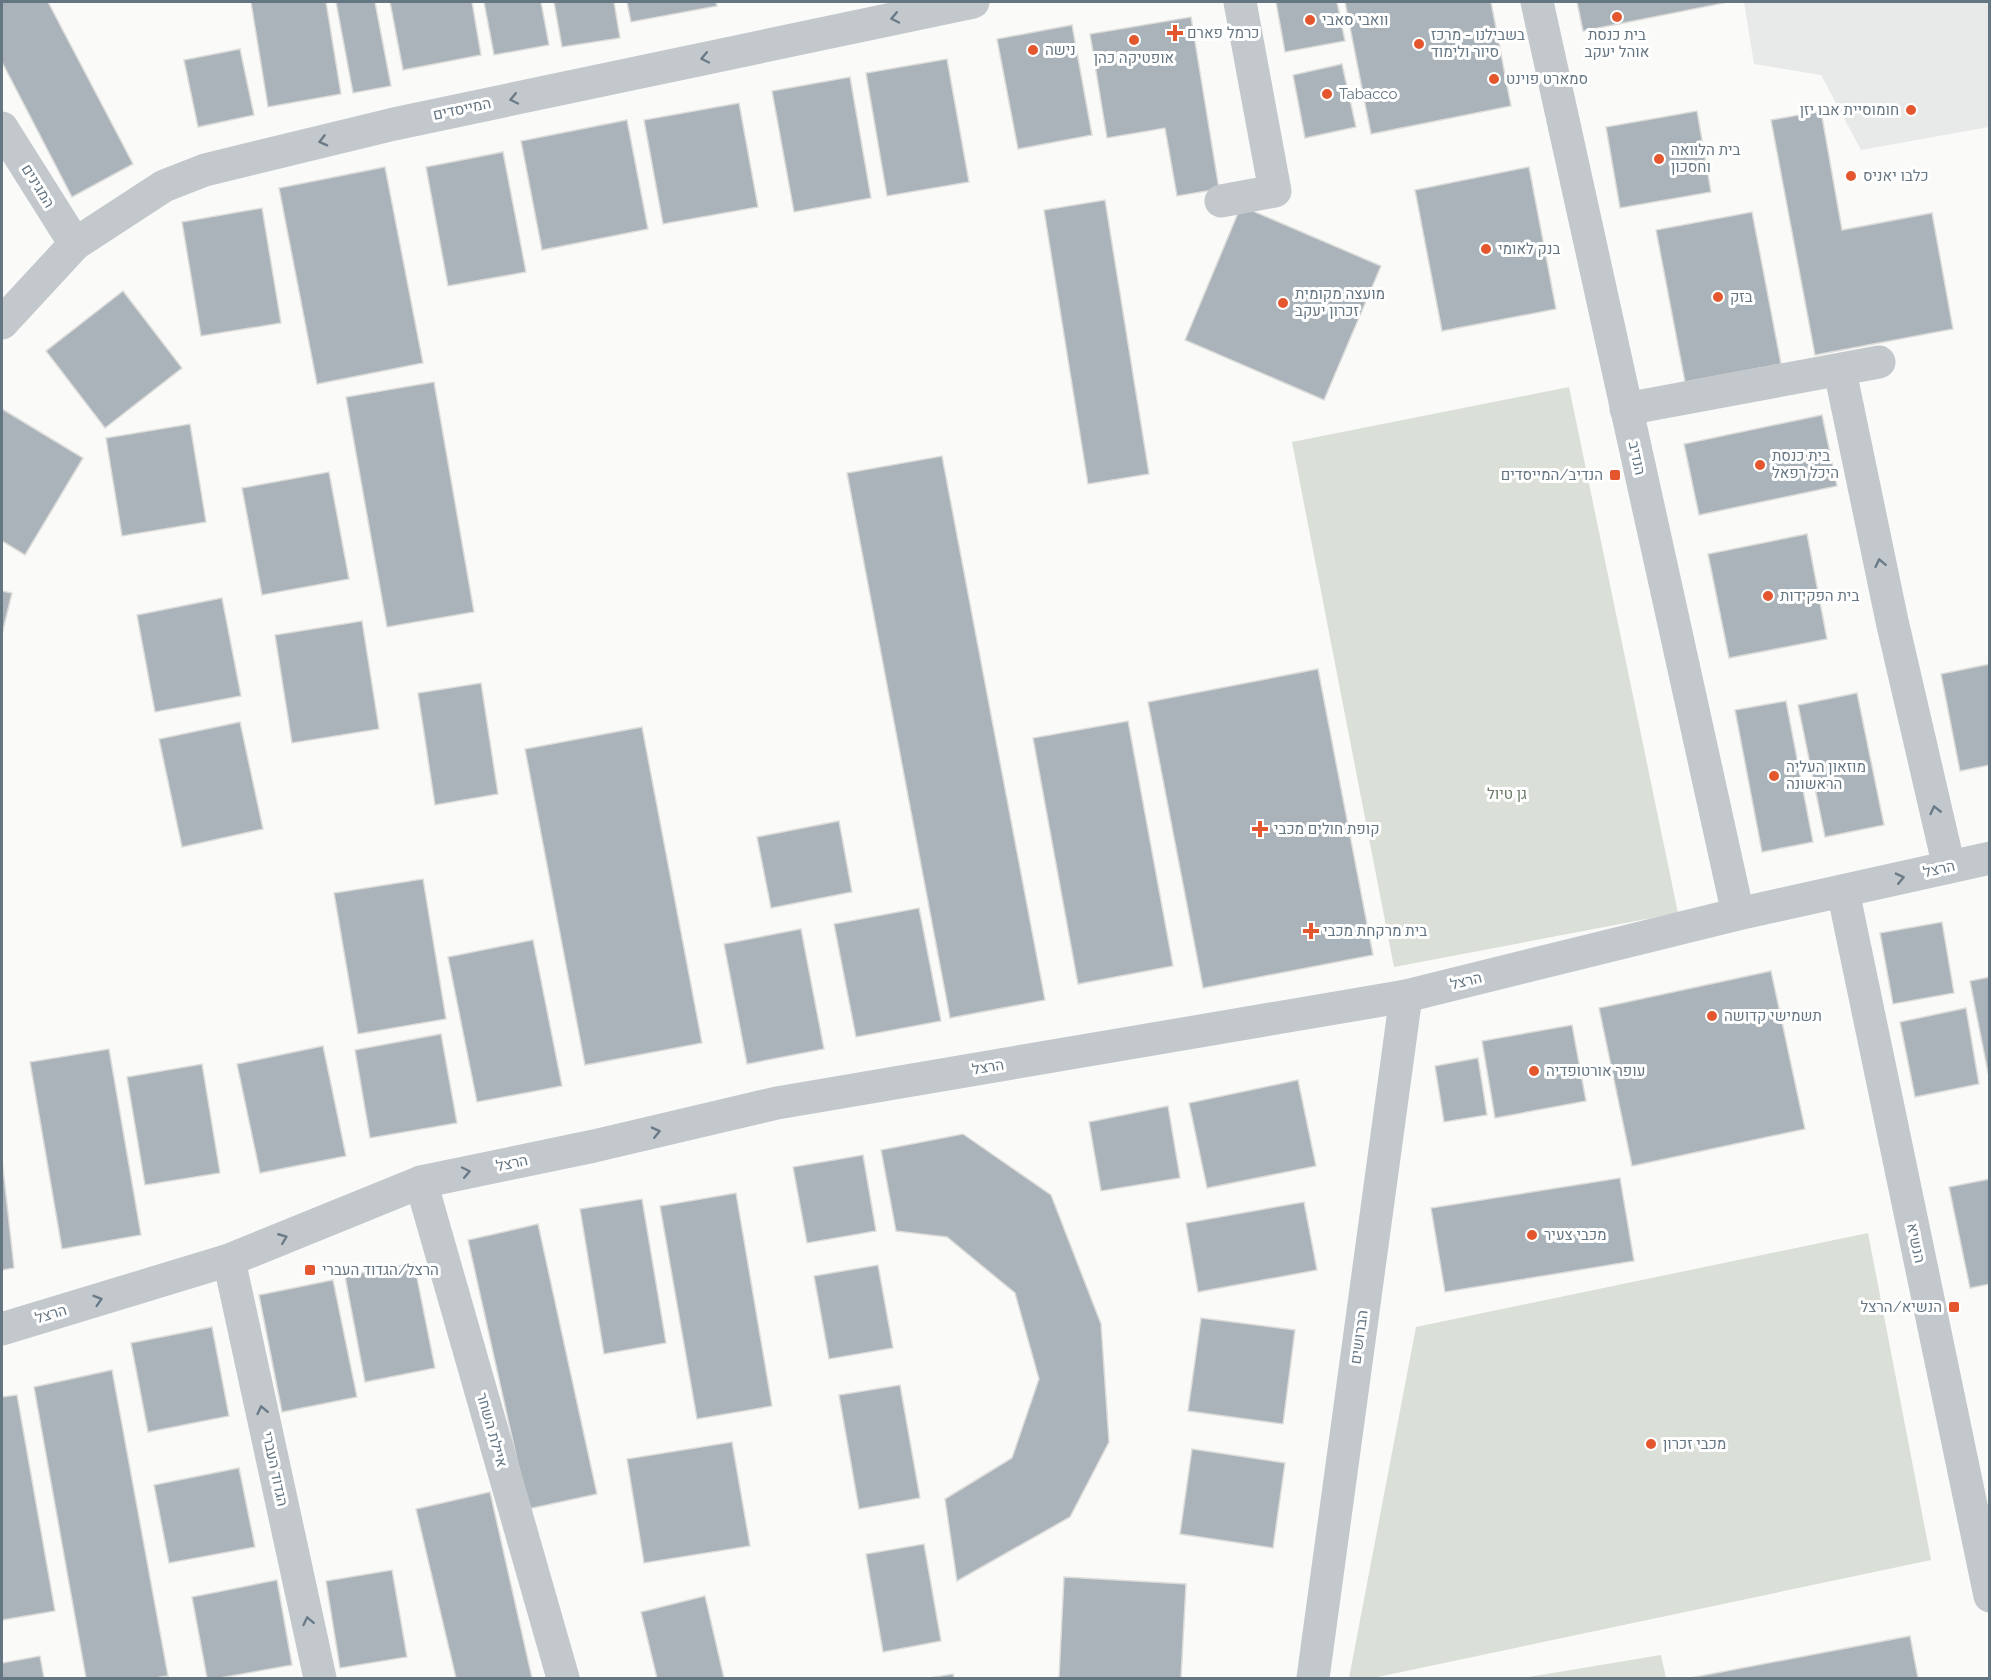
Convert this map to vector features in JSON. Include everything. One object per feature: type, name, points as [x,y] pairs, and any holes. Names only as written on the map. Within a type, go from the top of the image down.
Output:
[{"type":"street","name":"המייסדים","points":[[2,323],[75,244],[164,186],[205,170],[394,124],[973,2]]},
{"type":"street","points":[[1221,201],[1275,191],[1240,2]]},
{"type":"street","name":"הנדיב","points":[[1537,2],[1738,914]]},
{"type":"street","name":"המגינים","points":[[2,128],[75,244]]},
{"type":"street","points":[[1626,409],[1879,362]]},
{"type":"street","points":[[1840,370],[1889,609],[1948,867]]},
{"type":"street","name":"הרצל","points":[[2,1329],[229,1260],[421,1182],[594,1146],[777,1103],[1406,996],[1738,914],[1989,858]]},
{"type":"street","name":"הנשיא","points":[[1843,891],[1989,1596]]},
{"type":"street","name":"הברושים","points":[[1313,1678],[1406,996]]},
{"type":"street","name":"איילת השחר","points":[[421,1182],[563,1678]]},
{"type":"street","name":"הגדוד העברי","points":[[229,1260],[321,1678]]},
{"type":"shaded area","points":[[1744,2],[1989,2],[1989,127],[1861,150],[1821,75],[1754,64]]},
{"type":"green space","name":"גן טיול","points":[[1569,387],[1678,913],[1394,967],[1292,442]]},
{"type":"green space","name":"מכבי זכרון","points":[[1868,1233],[1931,1560],[1373,1678],[1349,1678],[1416,1327]]},
{"type":"green space","points":[[1661,1655],[1666,1678],[1522,1678]]},
{"type":"building","points":[[2,2],[48,2],[133,164],[72,197],[2,62]]},
{"type":"building","points":[[251,2],[326,2],[341,94],[268,107]]},
{"type":"building","points":[[336,2],[375,2],[391,86],[353,93]]},
{"type":"building","points":[[390,2],[472,2],[481,55],[403,70]]},
{"type":"building","points":[[484,2],[541,2],[549,45],[494,55]]},
{"type":"building","points":[[554,2],[614,2],[620,38],[562,47]]},
{"type":"building","points":[[627,2],[716,2],[717,6],[631,22]]},
{"type":"building","points":[[1276,2],[1337,2],[1345,41],[1285,52]]},
{"type":"building","points":[[1345,2],[1491,2],[1511,106],[1371,134]]},
{"type":"building","name":"בית כנסת אוהל יעקב","points":[[1577,2],[1724,2],[1724,3],[1583,31]]},
{"type":"building","points":[[1191,17],[1219,189],[1177,196],[1165,128],[1107,138],[1090,34]]},
{"type":"building","points":[[1072,25],[1092,135],[1018,149],[997,39]]},
{"type":"building","points":[[240,49],[254,115],[198,127],[184,60]]},
{"type":"building","points":[[947,59],[969,182],[887,196],[866,73]]},
{"type":"building","points":[[1342,64],[1356,127],[1305,138],[1293,75]]},
{"type":"building","points":[[850,77],[871,198],[794,212],[772,91]]},
{"type":"building","points":[[739,103],[758,207],[663,224],[644,120]]},
{"type":"building","name":"בית הלוואה וחסכון","points":[[1697,111],[1711,192],[1620,208],[1606,127]]},
{"type":"building","points":[[1821,111],[1842,230],[1932,213],[1953,329],[1815,355],[1771,120]]},
{"type":"building","points":[[627,120],[648,229],[542,250],[521,141]]},
{"type":"building","points":[[503,152],[526,272],[448,286],[426,167]]},
{"type":"building","points":[[385,167],[423,363],[317,384],[279,188]]},
{"type":"building","name":"בנק לאומי","points":[[1529,167],[1556,309],[1442,331],[1415,190]]},
{"type":"building","points":[[1105,200],[1149,474],[1088,484],[1044,210]]},
{"type":"building","name":"מועצה מקומית זכרון יעקב","points":[[1241,206],[1381,266],[1324,400],[1185,340]]},
{"type":"building","points":[[262,208],[281,323],[201,336],[182,222]]},
{"type":"building","name":"בזק","points":[[1752,212],[1781,364],[1685,382],[1656,230]]},
{"type":"building","points":[[123,291],[182,368],[105,428],[46,351]]},
{"type":"building","points":[[434,382],[474,612],[387,627],[346,397]]},
{"type":"building","points":[[2,409],[83,458],[25,555],[2,541]]},
{"type":"building","name":"בית כנסת היכל רפאל","points":[[1822,415],[1837,486],[1699,515],[1684,444]]},
{"type":"building","points":[[190,424],[206,522],[122,536],[106,438]]},
{"type":"building","points":[[942,456],[1045,1000],[950,1018],[847,473]]},
{"type":"building","points":[[329,472],[349,579],[262,595],[242,488]]},
{"type":"building","name":"בית הפקידות","points":[[1807,534],[1827,639],[1729,658],[1708,554]]},
{"type":"building","points":[[2,591],[12,593],[2,634]]},
{"type":"building","points":[[222,598],[241,696],[155,712],[137,615]]},
{"type":"building","points":[[362,621],[379,729],[292,743],[275,635]]},
{"type":"building","points":[[1990,664],[1990,765],[1960,771],[1941,674]]},
{"type":"building","name":"קופת חולים מכבי","points":[[1318,669],[1373,955],[1203,988],[1148,702]]},
{"type":"building","points":[[481,683],[498,794],[435,805],[418,693]]},
{"type":"building","points":[[1857,693],[1884,825],[1825,837],[1798,705]]},
{"type":"building","name":"מוזאון העליה הראשונה","points":[[1786,701],[1813,842],[1762,852],[1735,710]]},
{"type":"building","points":[[1128,721],[1173,966],[1078,984],[1033,738]]},
{"type":"building","points":[[240,722],[263,829],[182,847],[159,739]]},
{"type":"building","points":[[642,727],[702,1043],[585,1065],[525,749]]},
{"type":"building","points":[[839,821],[852,892],[771,908],[757,837]]},
{"type":"building","points":[[423,879],[446,1019],[358,1034],[334,893]]},
{"type":"building","points":[[919,908],[941,1021],[856,1037],[834,924]]},
{"type":"building","points":[[1942,922],[1954,993],[1893,1004],[1880,933]]},
{"type":"building","points":[[801,929],[824,1049],[747,1064],[724,944]]},
{"type":"building","points":[[533,940],[562,1086],[477,1102],[448,957]]},
{"type":"building","points":[[1771,971],[1805,1129],[1632,1166],[1599,1008]]},
{"type":"building","points":[[1990,977],[1990,1072],[1988,1073],[1970,981]]},
{"type":"building","points":[[1966,1008],[1979,1084],[1915,1097],[1900,1022]]},
{"type":"building","name":"עופר אורטופדיה","points":[[1572,1025],[1586,1101],[1495,1118],[1482,1041]]},
{"type":"building","points":[[441,1034],[457,1123],[370,1138],[355,1050]]},
{"type":"building","points":[[323,1046],[346,1156],[260,1173],[237,1064]]},
{"type":"building","points":[[109,1049],[141,1235],[62,1249],[30,1062]]},
{"type":"building","points":[[1478,1058],[1487,1115],[1444,1122],[1435,1066]]},
{"type":"building","points":[[202,1064],[220,1173],[145,1185],[127,1077]]},
{"type":"building","points":[[1298,1080],[1316,1166],[1207,1188],[1189,1103]]},
{"type":"building","points":[[1168,1106],[1180,1178],[1101,1191],[1089,1122]]},
{"type":"building","points":[[963,1134],[1051,1195],[1101,1324],[1109,1442],[1070,1517],[957,1581],[945,1499],[1012,1458],[1039,1379],[1015,1293],[947,1237],[896,1231],[881,1150]]},
{"type":"building","points":[[863,1155],[876,1231],[807,1243],[793,1167]]},
{"type":"building","points":[[2,1159],[14,1268],[2,1270]]},
{"type":"building","name":"מכבי צעיר","points":[[1620,1178],[1634,1261],[1445,1292],[1431,1208]]},
{"type":"building","points":[[1990,1179],[1990,1284],[1970,1288],[1949,1187]]},
{"type":"building","points":[[736,1193],[772,1406],[697,1419],[660,1206]]},
{"type":"building","points":[[642,1199],[666,1343],[604,1354],[580,1209]]},
{"type":"building","points":[[1304,1202],[1317,1270],[1198,1292],[1186,1223]]},
{"type":"building","points":[[538,1224],[597,1494],[528,1509],[468,1240]]},
{"type":"building","points":[[414,1263],[435,1368],[365,1382],[345,1276]]},
{"type":"building","points":[[878,1265],[893,1348],[829,1359],[814,1276]]},
{"type":"building","points":[[333,1280],[357,1397],[282,1412],[259,1295]]},
{"type":"building","points":[[1201,1318],[1295,1330],[1283,1424],[1188,1411]]},
{"type":"building","points":[[212,1327],[229,1416],[148,1432],[131,1343]]},
{"type":"building","points":[[112,1370],[168,1676],[86,1678],[34,1387]]},
{"type":"building","points":[[900,1385],[920,1498],[859,1509],[839,1395]]},
{"type":"building","points":[[17,1395],[55,1611],[2,1620],[2,1397]]},
{"type":"building","points":[[732,1442],[750,1546],[644,1563],[627,1459]]},
{"type":"building","points":[[1192,1449],[1285,1463],[1273,1548],[1180,1534]]},
{"type":"building","points":[[239,1468],[255,1547],[169,1563],[154,1485]]},
{"type":"building","points":[[490,1492],[532,1678],[456,1678],[416,1509]]},
{"type":"building","points":[[924,1544],[941,1641],[883,1652],[866,1554]]},
{"type":"building","points":[[392,1570],[407,1657],[340,1668],[326,1581]]},
{"type":"building","points":[[1064,1577],[1186,1584],[1181,1678],[1059,1678]]},
{"type":"building","points":[[277,1580],[292,1665],[219,1678],[207,1678],[192,1597]]},
{"type":"building","points":[[705,1596],[724,1678],[657,1678],[641,1612]]},
{"type":"building","points":[[1910,1636],[1918,1678],[1690,1678]]},
{"type":"building","points":[[40,1656],[44,1678],[2,1678],[2,1663]]},
{"type":"building","points":[[953,1674],[954,1678],[929,1678]]},
{"type":"place","name":"בית כנסת אוהל יעקב","points":[[1617,17]]},
{"type":"place","name":"וואבי סאבי","points":[[1310,20]]},
{"type":"place","name":"כרמל פארם","points":[[1175,33]]},
{"type":"place","name":"אופטיקה כהן","points":[[1134,40]]},
{"type":"place","name":"בשבילנו - מרכז סיור ולימוד","points":[[1419,44]]},
{"type":"place","name":"נישה","points":[[1033,50]]},
{"type":"place","name":"סמארט פוינט","points":[[1494,79]]},
{"type":"place","name":"Tabacco","points":[[1327,94]]},
{"type":"place","name":"חומוסיית אבו יזן","points":[[1911,110]]},
{"type":"place","name":"בית הלוואה וחסכון","points":[[1659,159]]},
{"type":"place","name":"כלבו יאניס","points":[[1851,176]]},
{"type":"place","name":"בנק לאומי","points":[[1486,249]]},
{"type":"place","name":"בזק","points":[[1718,297]]},
{"type":"place","name":"מועצה מקומית זכרון יעקב","points":[[1283,303]]},
{"type":"place","name":"בית כנסת היכל רפאל","points":[[1760,465]]},
{"type":"place","name":"הנדיב/המייסדים","points":[[1615,475]]},
{"type":"place","name":"בית הפקידות","points":[[1768,596]]},
{"type":"place","name":"מוזאון העליה הראשונה","points":[[1774,776]]},
{"type":"place","name":"קופת חולים מכבי","points":[[1260,829]]},
{"type":"place","name":"בית מרקחת מכבי","points":[[1311,931]]},
{"type":"place","name":"תשמישי קדושה","points":[[1712,1016]]},
{"type":"place","name":"עופר אורטופדיה","points":[[1534,1071]]},
{"type":"place","name":"מכבי צעיר","points":[[1532,1235]]},
{"type":"place","name":"הרצל/הגדוד העברי","points":[[310,1270]]},
{"type":"place","name":"הנשיא/הרצל","points":[[1954,1307]]},
{"type":"place","name":"מכבי זכרון","points":[[1651,1444]]}]
